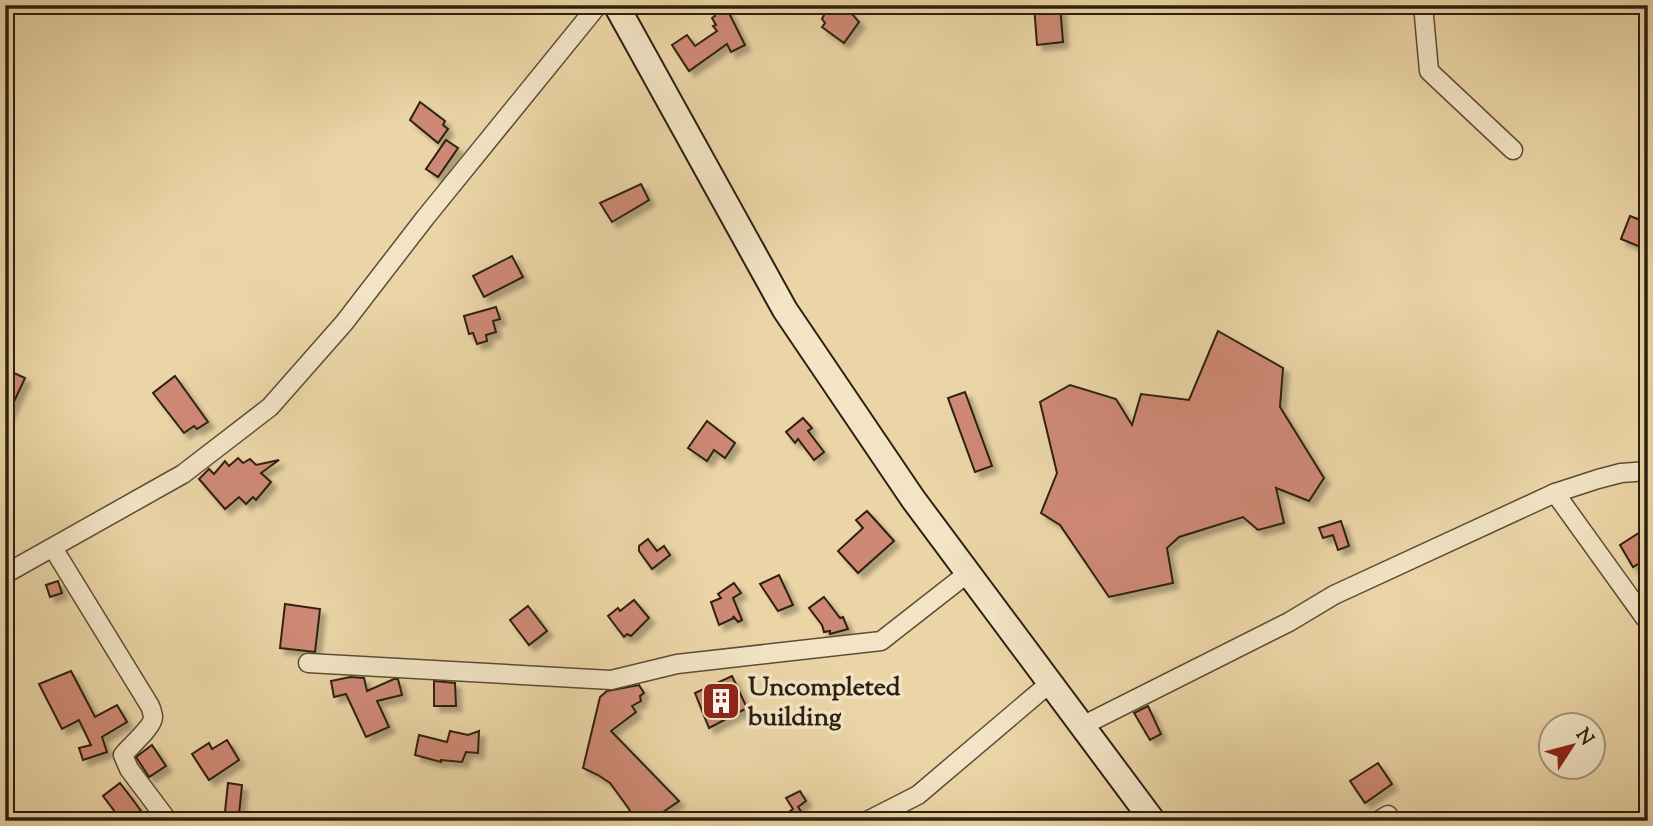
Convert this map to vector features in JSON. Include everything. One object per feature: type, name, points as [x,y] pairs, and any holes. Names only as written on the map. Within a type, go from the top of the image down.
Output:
[{"type":"main road","points":[[616,5],[785,310],[913,499],[1153,821]]},
{"type":"street","points":[[5,574],[183,474],[270,407],[345,323],[425,218],[598,5]]},
{"type":"street","points":[[1423,5],[1429,71],[1513,150]]},
{"type":"street","points":[[1082,726],[1289,622],[1334,595],[1555,493],[1621,473],[1648,471]]},
{"type":"street","points":[[1555,493],[1644,618]]},
{"type":"street","points":[[53,548],[150,706],[153,717],[151,725],[123,755],[129,769],[169,821]]},
{"type":"street","points":[[309,663],[611,680],[677,664],[881,642],[968,573]]},
{"type":"street","points":[[867,821],[918,795],[1050,683]]},
{"type":"building","points":[[836,5],[844,11],[847,8],[859,22],[844,43],[822,27],[825,23],[822,19],[827,9],[831,11]]},
{"type":"building","points":[[1034,5],[1060,5],[1063,42],[1037,45]]},
{"type":"building","points":[[726,7],[745,45],[731,52],[727,44],[689,71],[672,45],[687,35],[695,46],[717,31],[712,18]]},
{"type":"building","points":[[420,102],[445,121],[443,125],[448,129],[438,143],[410,120]]},
{"type":"building","points":[[446,140],[458,148],[438,177],[426,169]]},
{"type":"building","points":[[641,184],[649,200],[612,222],[600,203]]},
{"type":"building","points":[[1630,216],[1648,223],[1648,250],[1621,239]]},
{"type":"building","points":[[512,256],[523,277],[484,297],[473,276]]},
{"type":"building","points":[[496,307],[500,319],[493,321],[496,332],[486,335],[487,341],[477,344],[473,333],[469,334],[464,316]]},
{"type":"building","points":[[1218,331],[1283,368],[1280,407],[1324,478],[1309,501],[1276,488],[1284,523],[1258,530],[1243,517],[1179,537],[1167,548],[1173,583],[1109,597],[1060,525],[1041,513],[1057,473],[1040,402],[1070,385],[1116,399],[1132,425],[1141,394],[1189,400]]},
{"type":"building","points":[[5,369],[25,378],[5,421]]},
{"type":"building","points":[[175,376],[208,422],[197,429],[194,426],[184,433],[153,393]]},
{"type":"building","points":[[965,392],[992,466],[975,472],[948,398]]},
{"type":"building","points":[[803,418],[812,428],[808,431],[824,452],[814,460],[798,439],[795,443],[786,432]]},
{"type":"building","points":[[707,421],[735,443],[725,458],[714,450],[707,461],[688,448]]},
{"type":"building","points":[[238,458],[243,463],[250,459],[256,465],[279,460],[261,473],[271,482],[256,500],[253,497],[246,504],[239,497],[225,509],[199,479],[209,469],[214,474],[225,461],[229,466]]},
{"type":"building","points":[[867,511],[894,541],[858,573],[838,551],[863,528],[856,520]]},
{"type":"building","points":[[1341,521],[1349,546],[1338,550],[1333,535],[1323,538],[1319,528]]},
{"type":"building","points":[[1648,527],[1648,558],[1633,567],[1620,545]]},
{"type":"building","points":[[648,539],[657,551],[664,546],[670,555],[652,569],[639,551],[639,546]]},
{"type":"building","name":"Uncompleted building","points":[[779,575],[793,605],[778,611],[760,584]]},
{"type":"building","points":[[58,581],[62,593],[50,597],[46,585]]},
{"type":"building","points":[[734,583],[741,593],[733,598],[742,620],[738,622],[733,616],[734,618],[719,625],[711,602],[721,598],[718,594]]},
{"type":"building","points":[[824,597],[840,618],[843,617],[848,629],[830,634],[830,631],[824,632],[809,608]]},
{"type":"building","points":[[634,600],[649,618],[631,636],[627,634],[624,637],[608,616]]},
{"type":"building","points":[[285,604],[320,609],[315,652],[280,648]]},
{"type":"building","points":[[528,606],[547,631],[529,645],[510,620]]},
{"type":"building","points":[[71,671],[95,717],[117,705],[127,722],[102,737],[107,752],[83,760],[79,748],[91,745],[79,720],[62,729],[39,684]]},
{"type":"building","name":"Uncompleted building","points":[[732,676],[747,708],[709,728],[695,693]]},
{"type":"building","points":[[350,677],[364,678],[367,691],[398,679],[402,695],[377,701],[389,727],[366,737],[346,694],[334,697],[331,681]]},
{"type":"building","points":[[434,681],[455,683],[456,706],[434,706]]},
{"type":"building","points":[[639,685],[644,693],[640,696],[641,701],[632,706],[636,712],[611,731],[679,801],[650,821],[634,821],[629,809],[610,783],[583,768],[600,697],[607,691]]},
{"type":"building","points":[[1148,706],[1161,734],[1150,740],[1134,713]]},
{"type":"building","points":[[450,731],[468,735],[479,731],[478,753],[466,752],[462,762],[441,762],[415,755],[419,735],[447,742]]},
{"type":"building","points":[[227,740],[239,760],[209,780],[192,754],[209,743],[212,749]]},
{"type":"building","points":[[152,745],[166,766],[149,777],[136,757]]},
{"type":"building","points":[[1378,763],[1392,784],[1365,803],[1350,781]]},
{"type":"building","points":[[120,783],[148,821],[122,821],[103,796]]},
{"type":"building","points":[[228,783],[242,785],[239,814],[225,812]]},
{"type":"building","points":[[800,791],[806,801],[798,807],[808,821],[792,821],[786,814],[793,809],[786,798]]},
{"type":"place","name":"Uncompleted building","points":[[721,701]]}]
